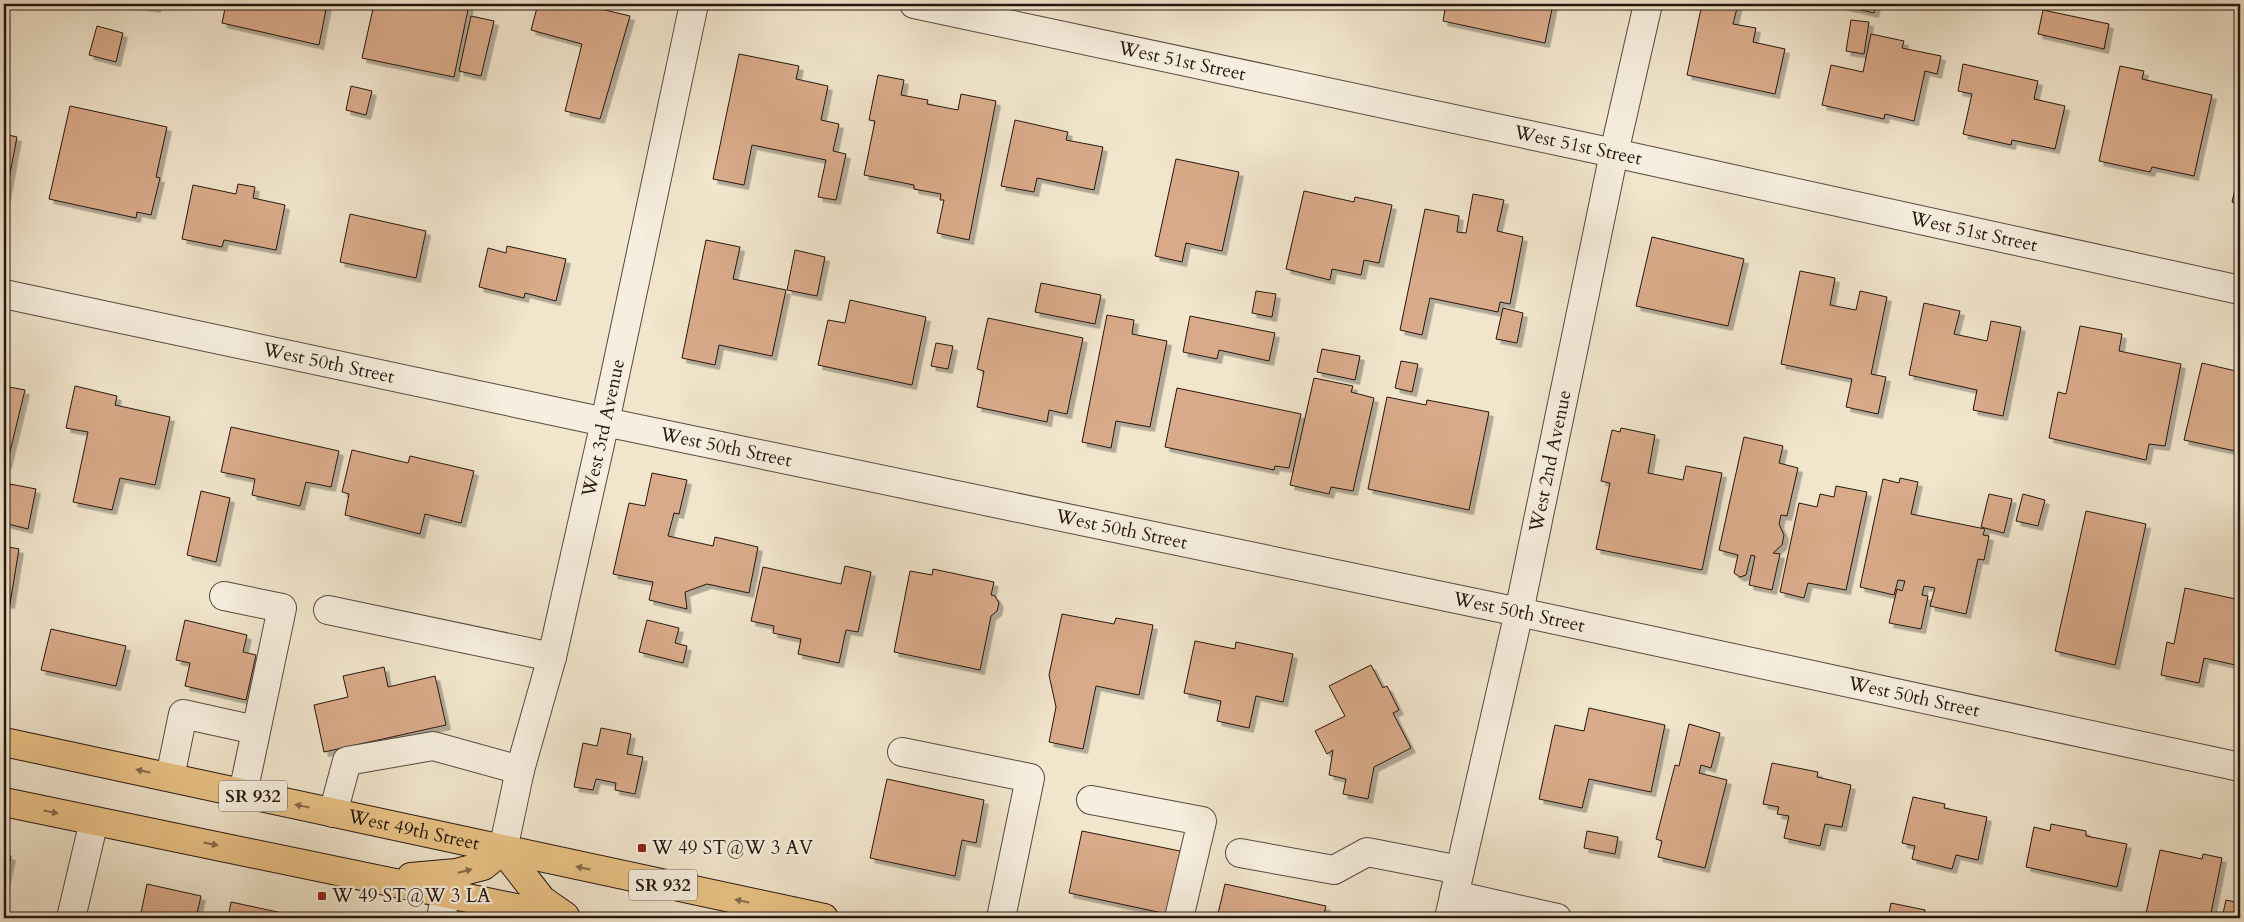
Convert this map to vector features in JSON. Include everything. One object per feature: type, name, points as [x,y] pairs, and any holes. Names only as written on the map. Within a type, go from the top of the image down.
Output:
[{"type":"main road","name":"West 49th Street","points":[[4,742],[824,918]]},
{"type":"main road","points":[[4,802],[382,879],[444,906],[564,918]]},
{"type":"main road","points":[[382,879],[456,873],[483,866],[503,850],[542,900],[569,918]]},
{"type":"street","name":"West 3rd Avenue","points":[[503,850],[520,770],[552,658],[694,4]]},
{"type":"street","name":"West 51st Street","points":[[914,4],[1614,153],[2240,290]]},
{"type":"street","name":"West 2nd Avenue","points":[[1454,894],[1519,612],[1614,153],[1648,4]]},
{"type":"street","name":"West 50th Street","points":[[4,294],[604,422],[1519,612],[2240,767]]},
{"type":"street","points":[[224,596],[282,608],[242,793]]},
{"type":"street","points":[[328,610],[552,658]]},
{"type":"street","points":[[170,777],[183,714],[256,730]]},
{"type":"street","points":[[333,813],[347,762],[433,746],[520,770]]},
{"type":"street","points":[[902,752],[1030,778],[1001,918]]},
{"type":"street","points":[[1091,800],[1202,821],[1179,918]]},
{"type":"street","points":[[71,918],[94,821]]},
{"type":"street","points":[[1240,854],[1334,870],[1367,852],[1454,894],[1557,918]]},
{"type":"building","points":[[132,4],[157,4],[156,8]]},
{"type":"building","points":[[226,4],[327,4],[319,45],[222,23]]},
{"type":"building","points":[[374,4],[469,5],[454,77],[362,58]]},
{"type":"building","points":[[538,4],[580,4],[630,16],[600,119],[565,111],[582,44],[531,30]]},
{"type":"building","points":[[1446,4],[1553,4],[1545,43],[1443,21]]},
{"type":"building","points":[[1702,4],[1738,4],[1733,24],[1756,28],[1753,42],[1785,49],[1775,94],[1687,75]]},
{"type":"building","points":[[1836,4],[1876,4],[1874,13]]},
{"type":"building","points":[[2043,10],[2109,24],[2104,49],[2038,34]]},
{"type":"building","points":[[471,16],[494,21],[481,76],[459,71]]},
{"type":"building","points":[[1851,20],[1869,22],[1864,54],[1846,51]]},
{"type":"building","points":[[97,26],[123,33],[116,62],[89,55]]},
{"type":"building","points":[[1871,34],[1904,41],[1902,48],[1941,56],[1937,74],[1925,71],[1914,121],[1885,114],[1884,119],[1822,105],[1831,65],[1863,72]]},
{"type":"building","points":[[739,54],[799,66],[796,79],[828,86],[821,120],[839,124],[833,151],[846,154],[836,200],[818,197],[826,160],[752,145],[744,185],[713,179]]},
{"type":"building","points":[[1963,64],[2038,81],[2034,99],[2065,106],[2055,149],[2012,140],[2011,145],[1963,134],[1972,94],[1958,91]]},
{"type":"building","points":[[2120,66],[2144,71],[2142,79],[2212,95],[2194,176],[2152,167],[2150,172],[2099,161]]},
{"type":"building","points":[[878,75],[904,80],[901,95],[928,100],[927,104],[958,110],[961,94],[996,101],[969,240],[937,233],[944,200],[940,200],[941,194],[914,189],[914,185],[864,175],[875,121],[869,120]]},
{"type":"building","points":[[351,86],[372,91],[366,115],[346,110]]},
{"type":"building","points":[[70,106],[167,127],[156,177],[160,178],[151,215],[137,212],[136,218],[49,199]]},
{"type":"building","points":[[1015,120],[1068,132],[1066,140],[1103,147],[1094,190],[1037,178],[1034,192],[1001,186]]},
{"type":"building","points":[[4,134],[17,137],[4,205]]},
{"type":"building","points":[[1176,159],[1239,172],[1222,251],[1186,243],[1182,262],[1155,256]]},
{"type":"building","points":[[2240,169],[2240,204],[2232,202]]},
{"type":"building","points":[[238,184],[255,187],[253,198],[285,205],[276,250],[224,240],[222,247],[182,239],[193,185],[236,194]]},
{"type":"building","points":[[1304,191],[1354,202],[1355,197],[1392,205],[1379,263],[1364,260],[1361,275],[1332,269],[1330,280],[1286,269]]},
{"type":"building","points":[[1473,194],[1504,200],[1497,231],[1523,237],[1510,304],[1500,302],[1498,312],[1430,298],[1422,335],[1400,330],[1425,209],[1459,216],[1457,232],[1466,233]]},
{"type":"building","points":[[350,214],[426,231],[416,278],[340,262]]},
{"type":"building","points":[[1652,237],[1744,259],[1728,326],[1636,306]]},
{"type":"building","points":[[706,240],[740,247],[733,279],[786,290],[772,356],[719,345],[715,365],[682,358]]},
{"type":"building","points":[[507,246],[566,259],[556,301],[525,293],[524,298],[479,287],[488,248],[506,253]]},
{"type":"building","points":[[795,250],[825,257],[817,296],[787,290]]},
{"type":"building","points":[[1800,271],[1835,278],[1830,305],[1856,310],[1860,291],[1887,297],[1871,374],[1886,377],[1878,414],[1846,407],[1852,379],[1781,364]]},
{"type":"building","points":[[1041,283],[1101,295],[1095,324],[1035,312]]},
{"type":"building","points":[[1256,291],[1276,294],[1272,317],[1252,313]]},
{"type":"building","points":[[850,300],[926,317],[912,385],[818,365],[828,320],[845,323]]},
{"type":"building","points":[[1924,303],[1960,311],[1954,334],[1987,341],[1991,321],[2021,327],[2003,416],[1973,410],[1977,390],[1909,375]]},
{"type":"building","points":[[1503,308],[1523,313],[1517,343],[1496,339]]},
{"type":"building","points":[[1107,315],[1134,320],[1132,334],[1167,341],[1150,427],[1116,421],[1111,448],[1082,442]]},
{"type":"building","points":[[1190,316],[1275,333],[1269,361],[1219,350],[1217,359],[1183,352]]},
{"type":"building","points":[[988,318],[1083,338],[1067,414],[1049,410],[1047,422],[977,407],[984,371],[977,369]]},
{"type":"building","points":[[2080,326],[2122,334],[2119,351],[2181,364],[2165,446],[2149,444],[2146,460],[2049,438],[2058,392],[2066,394]]},
{"type":"building","points":[[936,343],[953,346],[948,369],[931,366]]},
{"type":"building","points":[[1322,349],[1360,356],[1355,380],[1317,372]]},
{"type":"building","points":[[1401,361],[1418,364],[1412,392],[1395,388]]},
{"type":"building","points":[[2202,363],[2240,372],[2240,452],[2184,440]]},
{"type":"building","points":[[1314,378],[1353,386],[1351,392],[1374,398],[1353,491],[1331,487],[1329,494],[1290,485]]},
{"type":"building","points":[[4,386],[25,390],[7,464],[4,464]]},
{"type":"building","points":[[75,386],[117,396],[115,405],[170,417],[155,485],[120,478],[112,510],[73,502],[88,432],[66,428]]},
{"type":"building","points":[[1177,388],[1301,414],[1289,468],[1275,466],[1274,470],[1165,447]]},
{"type":"building","points":[[1387,397],[1426,405],[1427,400],[1489,412],[1469,510],[1368,489]]},
{"type":"building","points":[[231,427],[339,451],[331,487],[306,482],[300,506],[252,495],[255,479],[221,472]]},
{"type":"building","points":[[1621,428],[1655,435],[1648,473],[1683,480],[1686,466],[1722,473],[1702,570],[1596,549],[1610,483],[1601,481],[1612,430],[1620,432]]},
{"type":"building","points":[[1744,437],[1783,446],[1779,463],[1798,468],[1787,516],[1781,515],[1779,524],[1784,535],[1782,545],[1773,553],[1780,554],[1772,590],[1749,585],[1755,556],[1751,555],[1746,575],[1740,577],[1734,573],[1738,555],[1719,550]]},
{"type":"building","points":[[352,450],[408,463],[410,456],[474,471],[461,523],[425,514],[420,534],[345,515],[349,494],[342,492]]},
{"type":"building","points":[[652,473],[687,480],[679,514],[674,513],[668,536],[713,546],[715,537],[758,547],[749,593],[707,584],[685,592],[687,609],[649,600],[653,582],[613,574],[629,503],[645,506]]},
{"type":"building","points":[[1900,478],[1918,482],[1911,514],[1985,529],[1983,535],[1989,536],[1984,560],[1978,559],[1966,614],[1930,606],[1935,588],[1924,586],[1922,595],[1928,596],[1921,629],[1889,623],[1897,589],[1902,591],[1905,581],[1898,580],[1894,595],[1860,587],[1883,479],[1899,483]]},
{"type":"building","points":[[10,484],[36,489],[28,529],[4,523]]},
{"type":"building","points":[[1836,486],[1867,492],[1846,590],[1808,583],[1804,598],[1780,592],[1799,503],[1817,507],[1820,494],[1834,497]]},
{"type":"building","points":[[201,491],[230,498],[216,562],[187,555]]},
{"type":"building","points":[[1989,494],[2012,499],[2004,533],[1981,527]]},
{"type":"building","points":[[2023,494],[2045,500],[2038,526],[2016,521]]},
{"type":"building","points":[[2086,511],[2146,524],[2115,665],[2055,651]]},
{"type":"building","points":[[4,546],[19,549],[10,604],[4,603]]},
{"type":"building","points":[[845,566],[871,572],[858,632],[846,630],[839,663],[798,654],[801,639],[773,633],[774,626],[751,621],[763,567],[841,584]]},
{"type":"building","points":[[933,569],[994,582],[991,595],[995,596],[999,603],[997,611],[991,616],[980,670],[894,652],[910,571],[932,575]]},
{"type":"building","points":[[2185,588],[2240,600],[2240,666],[2204,658],[2199,683],[2161,675],[2167,642],[2174,644]]},
{"type":"building","points":[[1062,614],[1114,624],[1116,618],[1153,625],[1139,695],[1096,686],[1083,749],[1049,742],[1056,707],[1049,675]]},
{"type":"building","points":[[185,620],[247,635],[243,652],[256,655],[246,700],[185,686],[190,663],[176,660]]},
{"type":"building","points":[[647,620],[679,628],[675,643],[687,646],[683,663],[639,652]]},
{"type":"building","points":[[51,629],[126,646],[116,686],[41,670]]},
{"type":"building","points":[[1195,641],[1235,649],[1236,642],[1293,654],[1283,702],[1256,696],[1249,728],[1217,721],[1221,701],[1184,693]]},
{"type":"building","points":[[1371,665],[1383,688],[1387,686],[1399,710],[1393,713],[1411,748],[1374,767],[1368,799],[1343,794],[1346,779],[1329,775],[1333,750],[1327,754],[1315,731],[1345,716],[1329,686]]},
{"type":"building","points":[[384,667],[388,687],[435,676],[446,725],[324,752],[314,705],[348,697],[343,676]]},
{"type":"building","points":[[1589,708],[1665,725],[1651,792],[1589,779],[1582,808],[1539,799],[1555,725],[1584,731]]},
{"type":"building","points":[[1689,724],[1720,733],[1711,768],[1701,765],[1699,773],[1727,780],[1705,868],[1658,857],[1662,841],[1656,839],[1675,765],[1679,766]]},
{"type":"building","points":[[601,728],[631,734],[627,754],[643,757],[635,794],[615,790],[616,783],[596,779],[593,790],[574,787],[583,743],[597,746]]},
{"type":"building","points":[[1772,763],[1818,772],[1817,777],[1851,785],[1842,827],[1825,824],[1820,846],[1784,838],[1789,816],[1777,814],[1779,807],[1763,804]]},
{"type":"building","points":[[887,779],[984,800],[976,843],[962,840],[955,876],[870,858]]},
{"type":"building","points":[[1913,797],[1945,804],[1944,808],[1987,817],[1978,860],[1956,855],[1952,869],[1912,859],[1915,846],[1902,843]]},
{"type":"building","points":[[2051,824],[2086,831],[2086,836],[2127,844],[2117,887],[2026,867],[2034,827],[2050,831]]},
{"type":"building","points":[[1082,831],[1180,851],[1167,914],[1069,893]]},
{"type":"building","points":[[1587,831],[1618,837],[1615,854],[1584,848]]},
{"type":"building","points":[[2160,850],[2202,859],[2203,854],[2222,858],[2210,918],[2145,918]]},
{"type":"building","points":[[4,854],[11,856],[4,887]]},
{"type":"building","points":[[147,884],[201,896],[196,918],[140,918]]},
{"type":"building","points":[[1225,884],[1326,906],[1323,918],[1217,918]]},
{"type":"building","points":[[2226,900],[2240,903],[2240,918],[2222,918]]},
{"type":"building","points":[[231,902],[287,914],[286,918],[228,918]]},
{"type":"building","points":[[1891,903],[1925,910],[1923,918],[1888,918]]},
{"type":"place","name":"W 49 ST@W 3 AV","points":[[642,848]]},
{"type":"place","name":"W 49 ST@W 3 LA","points":[[322,896]]}]
